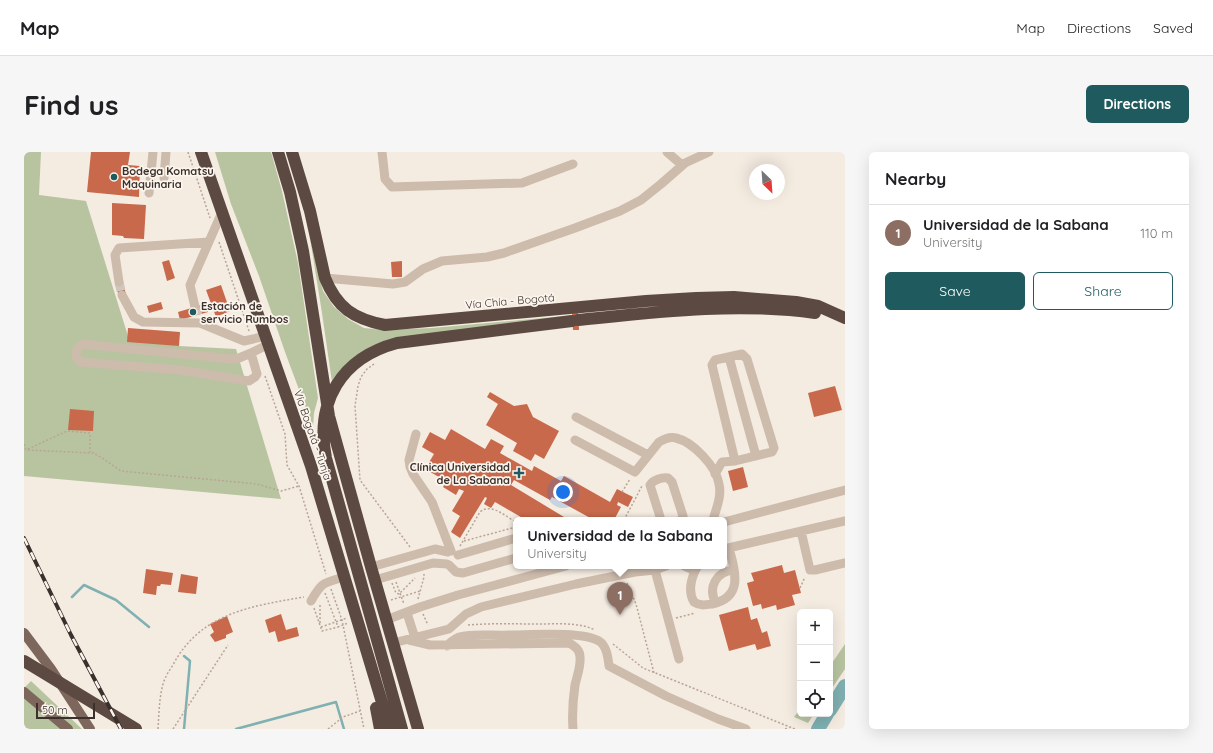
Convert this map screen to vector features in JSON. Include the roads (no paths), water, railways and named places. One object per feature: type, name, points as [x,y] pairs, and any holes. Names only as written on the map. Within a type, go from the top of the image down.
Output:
[{"type":"highway","name":"Vía Bogotá - Tunja","points":[[201,152],[311,466],[390,729]]},
{"type":"highway","name":"Vía Bogotá - Tunja","points":[[278,152],[290,192],[303,251],[330,416],[371,567],[418,729]]},
{"type":"highway","name":"Vía Chía - Bogotá","points":[[292,152],[310,211],[325,278],[334,296],[357,317],[369,322],[385,325],[646,302],[734,297],[796,302],[818,306],[843,317]]},
{"type":"highway","points":[[402,729],[326,458],[324,443],[323,428],[326,411],[333,390],[340,379],[354,365],[366,355],[384,346],[397,343],[575,321],[742,308],[780,309],[843,317]]},
{"type":"highway","points":[[366,653],[380,729]]},
{"type":"highway","points":[[24,661],[136,729]]},
{"type":"main road","points":[[24,633],[51,669],[90,729]]},
{"type":"main road","points":[[24,692],[68,729]]},
{"type":"lane","points":[[149,193],[153,152]]},
{"type":"lane","points":[[164,178],[166,152]]},
{"type":"lane","points":[[382,152],[386,179],[392,187],[522,183],[573,164]]},
{"type":"lane","points":[[667,152],[682,165]]},
{"type":"lane","points":[[325,278],[393,284],[405,282],[423,269],[442,261],[487,257],[504,253],[620,211],[641,200],[682,165],[709,152]]},
{"type":"lane","points":[[198,315],[190,285],[222,212]]},
{"type":"lane","points":[[119,282],[115,255],[119,248],[208,242]]},
{"type":"lane","points":[[122,295],[132,314],[140,321],[147,322],[198,315],[244,340],[267,340]]},
{"type":"lane","points":[[251,353],[257,374],[249,381],[216,377],[200,372],[80,362],[77,358],[76,352],[78,347],[82,344],[232,359],[251,353],[267,340]]},
{"type":"lane","points":[[715,474],[722,462],[735,461],[772,452],[774,445],[747,359],[742,354],[715,360],[712,365],[735,461]]},
{"type":"lane","points":[[200,372],[205,356]]},
{"type":"lane","points":[[729,357],[756,456]]},
{"type":"lane","points":[[576,418],[648,456]]},
{"type":"lane","points":[[416,434],[409,460],[411,470],[432,502],[454,551]]},
{"type":"lane","points":[[576,440],[634,472],[637,471],[659,442],[667,438],[676,438],[688,443],[699,452],[715,474],[720,485],[720,492],[714,517]]},
{"type":"lane","points":[[660,517],[650,485],[653,482],[664,478],[670,479],[682,517]]},
{"type":"lane","points":[[727,521],[845,490]]},
{"type":"lane","points":[[727,549],[845,521]]},
{"type":"lane","points":[[801,532],[809,568],[812,571],[845,563]]},
{"type":"lane","points":[[513,539],[454,551],[444,556],[445,562],[448,565],[456,572],[463,573],[513,559]]},
{"type":"lane","points":[[371,567],[435,549],[454,551]]},
{"type":"lane","points":[[696,569],[692,578],[691,591],[694,602],[701,605],[716,603],[727,597],[735,582],[734,570],[727,552]]},
{"type":"lane","points":[[413,555],[418,572]]},
{"type":"lane","points":[[375,580],[418,572],[436,563],[448,565]]},
{"type":"lane","points":[[386,620],[458,595],[555,569]]},
{"type":"lane","points":[[393,642],[444,631],[453,626],[466,614],[481,607],[620,574],[655,570],[679,659]]},
{"type":"lane","points":[[716,603],[712,588],[716,579],[724,572],[734,570]]},
{"type":"lane","points":[[315,601],[317,589],[321,585],[344,577]]},
{"type":"lane","points":[[407,613],[410,639]]},
{"type":"lane","points":[[410,639],[426,645],[447,646],[573,635],[599,641],[604,645],[609,666],[666,696],[746,729]]},
{"type":"lane","points":[[523,639],[569,643],[576,647],[580,657],[575,685],[572,720],[573,729]]},
{"type":"waterway","points":[[72,597],[84,585],[116,600],[149,627]]},
{"type":"waterway","points":[[184,656],[190,661],[184,729]]},
{"type":"waterway","points":[[833,705],[845,686]]},
{"type":"waterway","points":[[236,729],[336,702],[344,729]]},
{"type":"waterway","points":[[818,729],[825,717]]},
{"type":"tunnel","points":[[119,282],[122,295]]},
{"type":"tunnel","points":[[195,307],[198,315]]},
{"type":"railway","points":[[24,538],[71,635],[121,729]]},
{"type":"place","name":"Bodega Komatsu Maquinaria","points":[[114,177]]},
{"type":"place","name":"Estación de servicio Rumbos","points":[[193,312]]},
{"type":"place","name":"Clínica Universidad de La Sabana","points":[[519,473]]},
{"type":"place","name":"Universidad de la Sabana","points":[[620,615]]}]
